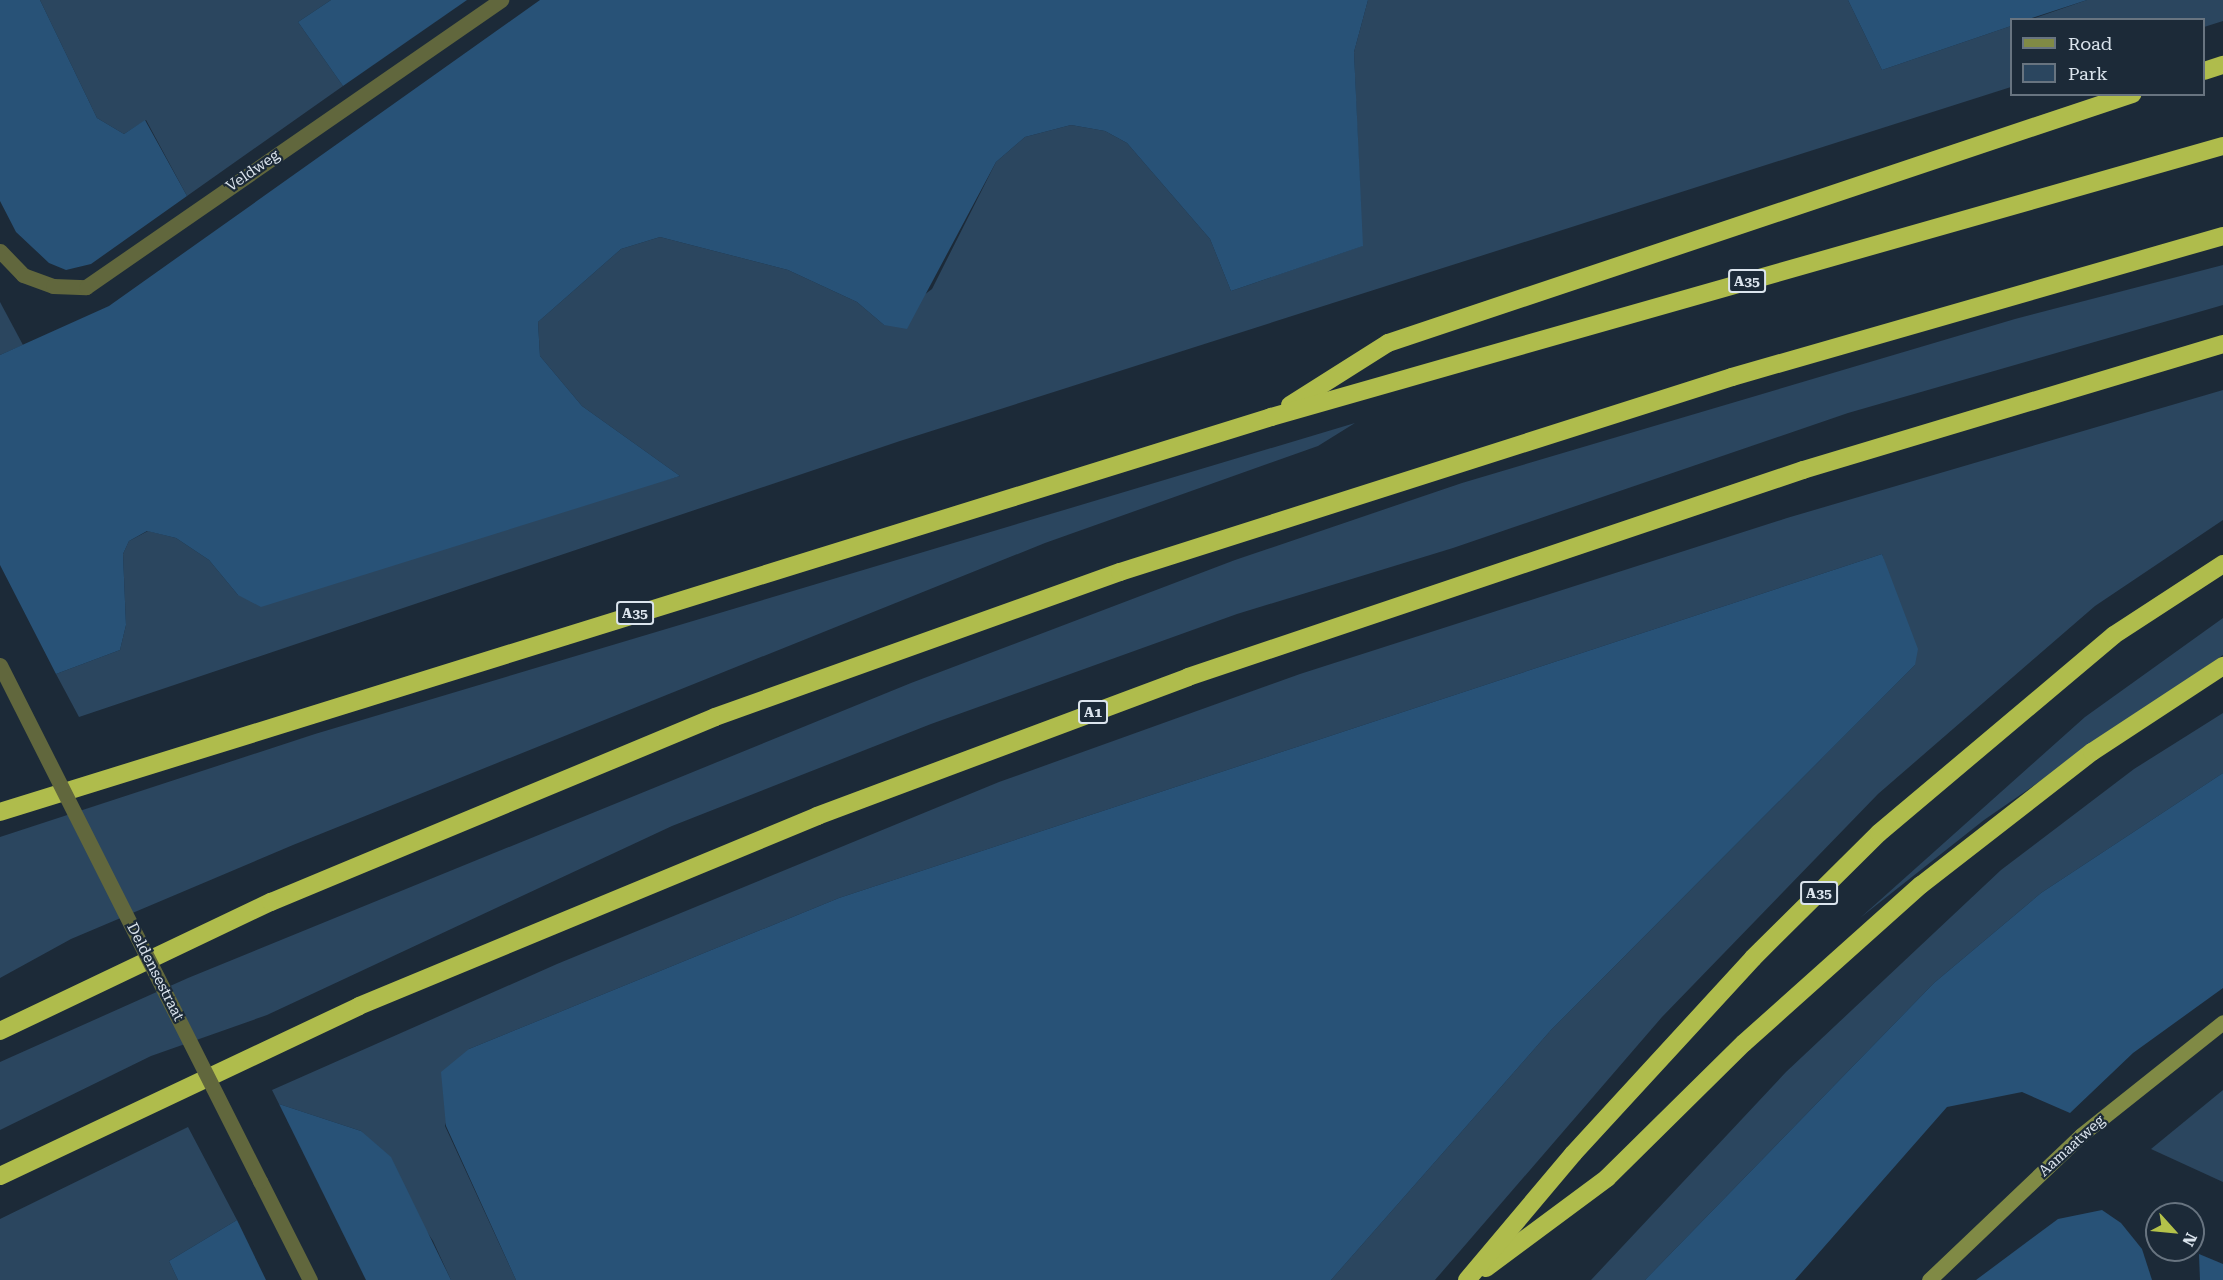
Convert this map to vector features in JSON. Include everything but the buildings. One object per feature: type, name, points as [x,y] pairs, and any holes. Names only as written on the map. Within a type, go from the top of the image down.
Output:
[{"type":"highway","points":[[2205,71],[2223,65]]},
{"type":"highway","name":"A35","points":[[1271,417],[1388,343],[2126,96]]},
{"type":"highway","name":"A35","points":[[0,812],[1271,417],[2223,146]]},
{"type":"highway","points":[[0,1031],[271,902],[704,721],[1086,584],[1732,377],[2223,236]]},
{"type":"highway","name":"A1","points":[[0,1176],[359,1006],[817,816],[1120,702],[1803,470],[2223,344]]},
{"type":"highway","name":"A35","points":[[1468,1280],[1573,1154],[1753,958],[1879,833],[2114,635],[2223,564]]},
{"type":"highway","name":"A35","points":[[1468,1280],[1607,1178],[1744,1043],[1921,885],[2092,752],[2223,666]]},
{"type":"main road","name":"Aamaatweg","points":[[1929,1280],[2081,1135],[2223,1022]]},
{"type":"street","name":"Veldweg","points":[[0,251],[23,275],[53,286],[86,287],[501,0]]},
{"type":"street","name":"Deldensestraat","points":[[0,665],[310,1280]]},
{"type":"green space","points":[[40,0],[331,0],[298,22],[343,86],[187,196],[146,120],[124,134],[97,118]]},
{"type":"green space","points":[[1368,0],[1848,0],[1882,70],[2010,26],[2010,87],[900,441],[79,717],[56,674],[120,650],[126,625],[123,554],[129,541],[148,531],[176,538],[209,560],[238,595],[680,476],[582,406],[540,356],[538,322],[621,249],[660,237],[788,270],[857,302],[884,325],[932,289],[996,162],[1025,137],[1071,125],[1105,131],[1127,143],[1210,239],[1231,291],[1362,246],[1354,52]]},
{"type":"green space","points":[[2087,0],[2223,0],[2223,21],[2205,27],[2205,18],[2035,18]]},
{"type":"green space","points":[[2223,265],[2223,305],[1848,413],[1453,548],[1237,614],[931,724],[672,826],[267,1015],[151,1056],[0,1130],[0,1062],[188,978],[911,683],[1235,560],[1462,483],[2015,319]]},
{"type":"green space","points":[[0,302],[23,345],[0,355]]},
{"type":"green space","points":[[2223,390],[2223,520],[2095,606],[1878,794],[1662,1017],[1435,1280],[1331,1280],[1551,1030],[1915,665],[1882,554],[839,898],[469,1049],[445,1126],[516,1280],[451,1280],[433,1241],[361,1131],[279,1104],[272,1090],[557,964],[999,782],[1300,674],[1787,518]]},
{"type":"green space","points":[[1355,423],[1318,446],[1045,543],[293,845],[71,939],[0,978],[0,837],[315,734]]},
{"type":"green space","points":[[2223,618],[2223,655],[1984,820],[1860,918],[2085,717]]},
{"type":"green space","points":[[2223,713],[2223,773],[2041,893],[1934,983],[1645,1280],[1591,1280],[1786,1072],[2001,870],[2134,769]]},
{"type":"green space","points":[[2223,1090],[2223,1182],[2151,1149]]},
{"type":"green space","points":[[188,1127],[237,1220],[169,1261],[178,1280],[0,1280],[0,1219]]},
{"type":"shaded area","points":[[0,0],[40,0],[97,118],[124,134],[145,120],[187,196],[91,264],[66,270],[49,263],[16,232],[0,201]]},
{"type":"shaded area","points":[[331,0],[467,0],[343,86],[298,22]]},
{"type":"shaded area","points":[[540,0],[1368,0],[1354,52],[1363,246],[1231,291],[1210,239],[1127,143],[1105,131],[1071,125],[1025,137],[996,162],[907,329],[884,325],[857,302],[788,270],[660,237],[621,249],[538,322],[540,356],[582,406],[680,476],[261,607],[238,595],[209,560],[176,538],[147,531],[129,541],[123,554],[126,625],[120,650],[56,674],[0,565],[0,355],[109,306]]},
{"type":"shaded area","points":[[1848,0],[2087,0],[2032,18],[2010,18],[2010,26],[1882,70]]},
{"type":"shaded area","points":[[1882,554],[1918,649],[1915,665],[1551,1030],[1331,1280],[516,1280],[446,1126],[441,1072],[469,1049],[839,898]]},
{"type":"shaded area","points":[[2223,773],[2223,988],[2133,1053],[2070,1113],[2022,1092],[1947,1107],[1795,1280],[1645,1280],[1934,983],[2041,893]]},
{"type":"shaded area","points":[[279,1104],[361,1131],[391,1157],[451,1280],[366,1280]]},
{"type":"shaded area","points":[[2102,1210],[2121,1223],[2142,1249],[2152,1280],[1976,1280],[2058,1219]]},
{"type":"shaded area","points":[[237,1220],[266,1280],[178,1280],[169,1261]]},
{"type":"shaded area","points":[[2205,1256],[2223,1264],[2223,1280],[2200,1280],[2199,1262],[2205,1262]]}]
